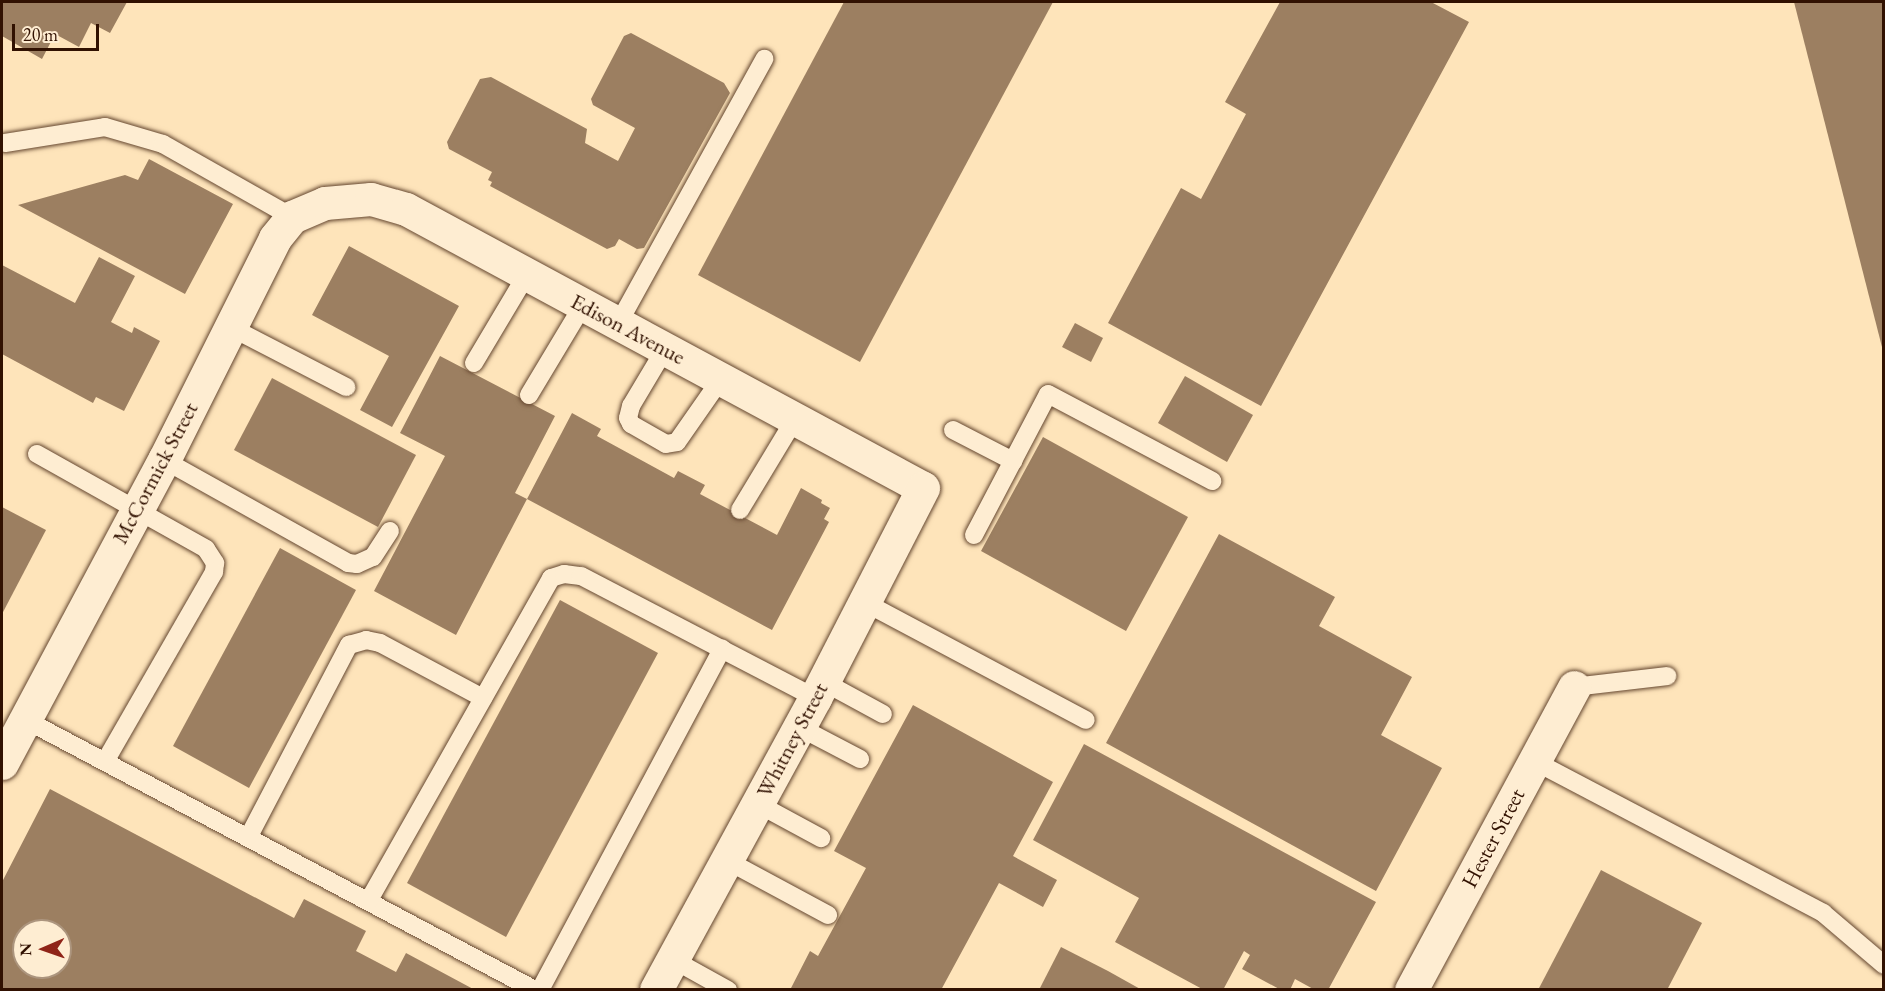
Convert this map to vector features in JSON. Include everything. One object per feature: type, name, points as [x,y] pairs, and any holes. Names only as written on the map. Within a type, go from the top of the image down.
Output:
[{"type":"street","name":"Edison Avenue","points":[[325,203],[371,199],[406,209],[923,488]]},
{"type":"street","name":"McCormick Street","points":[[2,762],[164,460],[275,238],[292,218],[325,203]]},
{"type":"street","name":"Whitney Street","points":[[656,990],[800,726],[923,488]]},
{"type":"street","name":"Hester Street","points":[[1411,990],[1574,687]]},
{"type":"lane","points":[[618,324],[764,59]]},
{"type":"lane","points":[[5,143],[105,127],[163,144],[292,218]]},
{"type":"lane","points":[[474,363],[527,274]]},
{"type":"lane","points":[[529,395],[584,305]]},
{"type":"lane","points":[[230,327],[346,387]]},
{"type":"lane","points":[[665,349],[632,406],[628,418],[631,424],[666,444],[677,442],[721,379]]},
{"type":"lane","points":[[974,535],[1048,394],[1212,481]]},
{"type":"lane","points":[[740,510],[795,419]]},
{"type":"lane","points":[[953,430],[1013,461]]},
{"type":"lane","points":[[38,454],[135,511],[206,549],[213,556],[214,572],[106,760]]},
{"type":"lane","points":[[164,460],[348,563],[373,557],[390,531]]},
{"type":"lane","points":[[369,900],[550,578],[564,574],[581,576],[722,650],[883,714]]},
{"type":"lane","points":[[864,602],[1086,720]]},
{"type":"lane","points":[[249,836],[349,645],[366,640],[380,643],[483,698]]},
{"type":"lane","points":[[24,720],[106,760],[538,990],[722,650]]},
{"type":"lane","points":[[1574,687],[1666,676]]},
{"type":"lane","points":[[800,726],[860,759]]},
{"type":"lane","points":[[1534,761],[1823,913],[1884,965]]},
{"type":"lane","points":[[758,804],[821,838]]},
{"type":"lane","points":[[726,860],[828,915]]},
{"type":"lane","points":[[672,959],[728,990]]},
{"type":"building","points":[[2,2],[127,2],[110,33],[91,23],[79,47],[55,34],[42,59],[2,36]]},
{"type":"building","points":[[844,2],[1053,2],[860,362],[698,275]]},
{"type":"building","points":[[1280,2],[1431,2],[1469,22],[1261,406],[1108,323],[1181,188],[1201,199],[1246,114],[1225,102]]},
{"type":"building","points":[[1794,2],[1884,2],[1883,351]]},
{"type":"building","points":[[631,33],[724,83],[730,93],[644,248],[637,249],[619,239],[615,246],[607,249],[490,186],[492,182],[488,180],[492,172],[449,149],[447,142],[480,79],[491,77],[587,129],[585,143],[618,161],[635,128],[593,105],[591,99],[624,36]]},
{"type":"building","points":[[149,159],[233,204],[185,294],[18,205],[125,175],[138,180]]},
{"type":"building","points":[[349,246],[459,306],[392,427],[360,410],[389,356],[312,315]]},
{"type":"building","points":[[99,257],[135,276],[111,322],[132,333],[134,327],[160,341],[124,411],[96,397],[93,403],[2,354],[2,265],[75,303]]},
{"type":"building","points":[[1075,323],[1103,338],[1091,362],[1062,347]]},
{"type":"building","points":[[440,356],[555,416],[515,493],[527,499],[456,635],[374,591],[445,456],[400,433]]},
{"type":"building","points":[[1185,376],[1253,415],[1227,462],[1158,423]]},
{"type":"building","points":[[272,378],[416,455],[378,527],[234,450]]},
{"type":"building","points":[[572,413],[601,429],[597,436],[674,478],[678,471],[705,485],[700,494],[777,535],[801,488],[822,500],[821,503],[830,508],[824,519],[829,522],[772,630],[527,499]]},
{"type":"building","points":[[1043,437],[1188,517],[1126,631],[981,551]]},
{"type":"building","points":[[2,507],[46,530],[2,614]]},
{"type":"building","points":[[1219,534],[1335,597],[1319,626],[1412,677],[1381,735],[1442,768],[1376,891],[1106,743]]},
{"type":"building","points":[[280,548],[356,590],[249,788],[173,746]]},
{"type":"building","points":[[560,600],[658,653],[506,937],[407,883]]},
{"type":"building","points":[[913,705],[1053,782],[1013,856],[1057,880],[1043,907],[999,883],[941,990],[790,990],[810,951],[818,956],[866,868],[834,851]]},
{"type":"building","points":[[1084,744],[1376,902],[1328,990],[1315,990],[1295,979],[1290,990],[1281,990],[1242,969],[1250,955],[1244,951],[1223,990],[1204,990],[1115,942],[1139,898],[1033,840]]},
{"type":"building","points":[[50,789],[294,918],[304,899],[366,931],[356,951],[396,972],[406,953],[475,990],[2,990],[2,882]]},
{"type":"building","points":[[1601,870],[1702,923],[1667,990],[1538,990]]},
{"type":"building","points":[[1061,947],[1108,971],[1142,990],[1039,990]]}]
